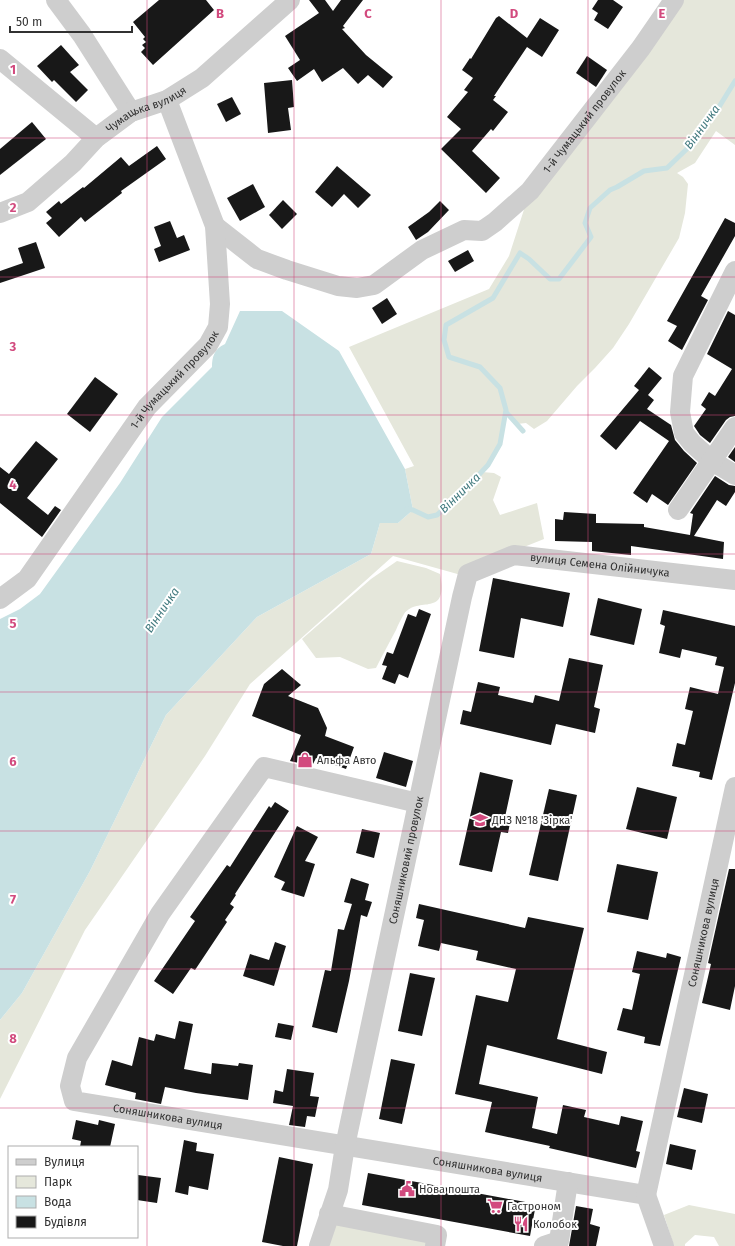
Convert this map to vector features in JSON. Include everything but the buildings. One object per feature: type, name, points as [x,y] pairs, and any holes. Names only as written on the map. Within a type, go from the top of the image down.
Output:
[{"type":"street","points":[[56,0],[82,35],[131,112]]},
{"type":"street","name":"Чумацька вулиця","points":[[0,213],[28,202],[73,163],[96,138],[131,112],[167,100],[202,78],[290,0]]},
{"type":"street","name":"1-й Чумацький провулок","points":[[215,226],[257,259],[286,270],[338,286],[357,288],[374,285],[422,250],[464,230],[482,231],[495,222],[530,191],[641,48],[674,0]]},
{"type":"street","points":[[0,59],[96,138]]},
{"type":"street","name":"1-й Чумацький провулок","points":[[0,599],[27,579],[148,407],[208,345],[218,327],[220,304],[215,226],[167,100]]},
{"type":"street","points":[[735,271],[683,376],[680,412],[684,433],[712,461],[735,475]]},
{"type":"street","points":[[678,510],[735,427]]},
{"type":"street","name":"вулиця Семена Олійничука","points":[[468,574],[514,555],[735,580]]},
{"type":"street","name":"Соняшниковий провулок","points":[[318,1246],[338,1190],[345,1146],[468,574]]},
{"type":"street","name":"Соняшникова вулиця","points":[[418,803],[264,767],[160,914],[77,1058],[70,1086],[74,1101],[646,1195],[735,787]]},
{"type":"street","points":[[544,1246],[559,1241],[568,1182]]},
{"type":"street","points":[[646,1195],[664,1246]]},
{"type":"street","points":[[329,1214],[437,1235],[435,1246]]},
{"type":"green space","points":[[674,0],[735,0],[735,145],[716,131],[695,163],[677,173],[683,177],[688,184],[685,213],[679,238],[629,324],[613,348],[577,386],[547,421],[534,429],[526,423],[517,424],[510,413],[506,410],[502,436],[497,451],[482,472],[494,473],[501,477],[493,500],[500,515],[537,503],[544,539],[461,575],[393,556],[250,684],[205,756],[85,930],[0,1099],[0,1020],[22,993],[90,871],[166,715],[257,617],[371,554],[380,523],[398,523],[413,510],[405,469],[414,466],[349,347],[489,289],[509,256],[530,191]]},
{"type":"green space","points":[[397,561],[426,568],[440,574],[442,588],[440,597],[431,604],[417,606],[404,614],[376,668],[368,669],[340,657],[316,658],[302,639],[371,579]]},
{"type":"green space","points":[[689,1205],[735,1214],[735,1246],[719,1246],[714,1237],[695,1235],[685,1244],[685,1246],[674,1246],[664,1215]]},
{"type":"green space","points":[[332,1222],[426,1242],[426,1246],[325,1246]]},
{"type":"water","points":[[240,311],[282,311],[339,351],[405,469],[413,510],[398,523],[380,523],[371,554],[257,617],[166,715],[90,871],[22,993],[0,1020],[0,619],[20,609],[40,594],[120,483],[162,417],[212,367],[214,354],[218,348],[225,344]]},
{"type":"waterway","name":"Вінничка","points":[[407,509],[413,510],[428,517],[437,515],[460,495],[488,465],[500,444],[506,410],[500,388],[480,367],[449,357],[444,340],[446,325],[493,298],[520,253],[529,259],[550,279],[559,279],[591,237],[585,223],[590,208],[610,190],[644,171],[667,168],[692,144],[719,107],[735,81]]},
{"type":"waterway","points":[[506,412],[523,431]]},
{"type":"place","name":"Альфа Авто","points":[[305,760]]},
{"type":"place","name":"ДНЗ №18 'Зірка'","points":[[480,820]]},
{"type":"place","name":"Нова пошта","points":[[407,1189]]},
{"type":"place","name":"Гастроном","points":[[495,1206]]},
{"type":"place","name":"Колобок","points":[[521,1224]]}]
